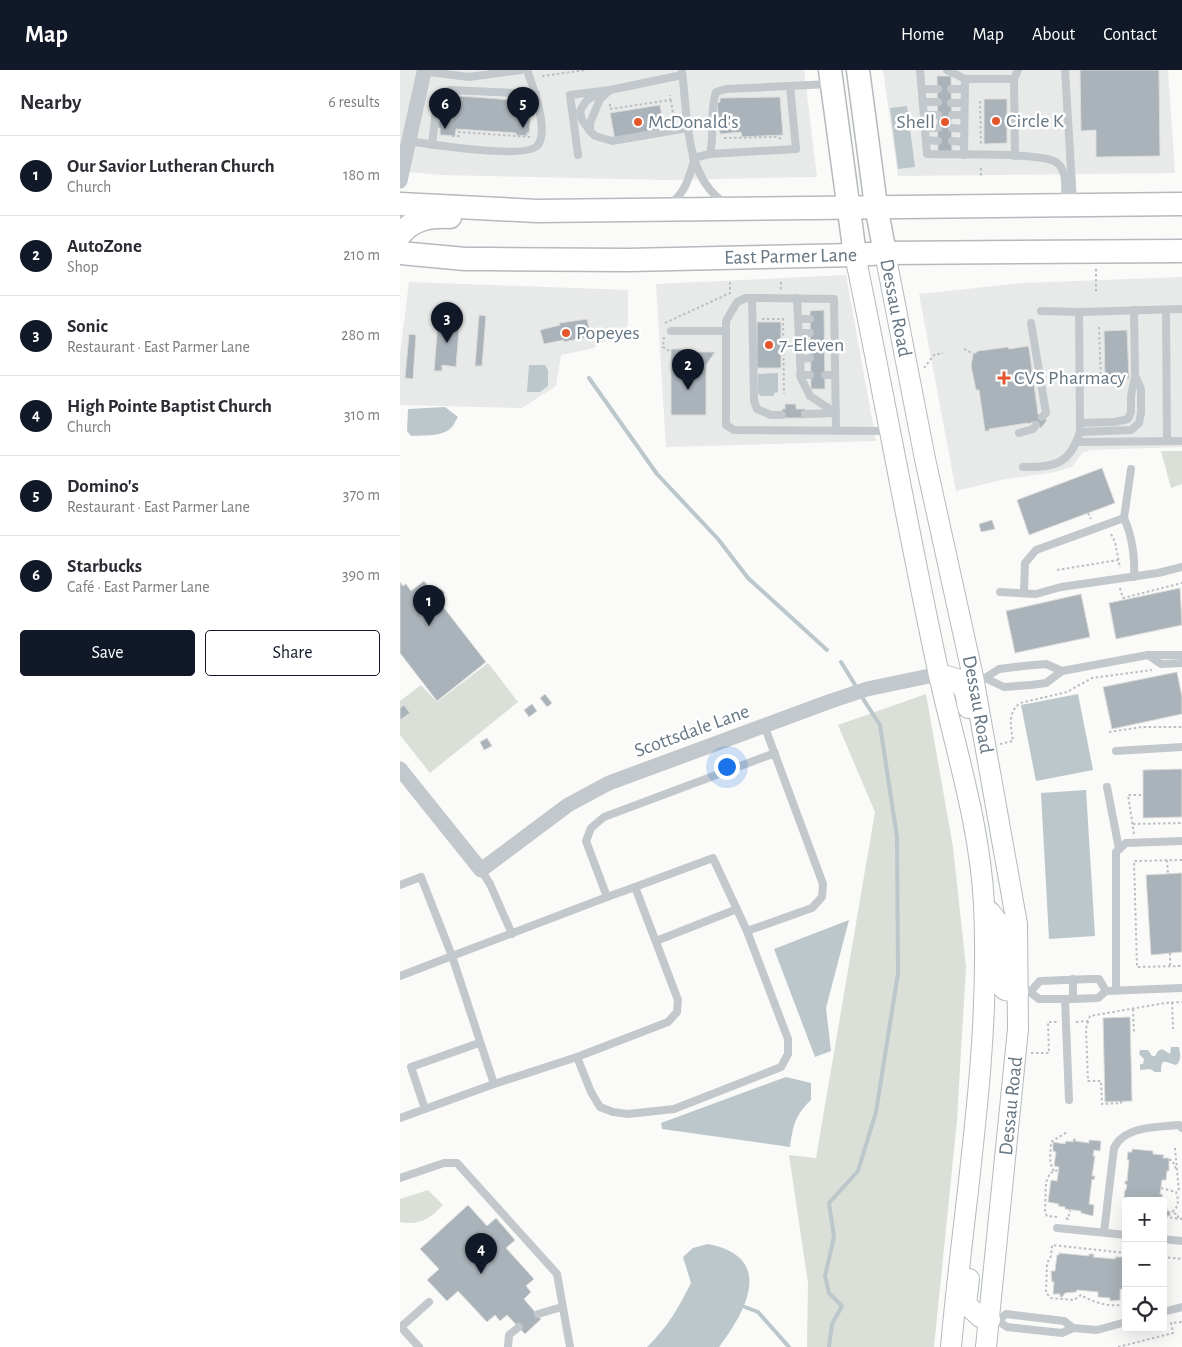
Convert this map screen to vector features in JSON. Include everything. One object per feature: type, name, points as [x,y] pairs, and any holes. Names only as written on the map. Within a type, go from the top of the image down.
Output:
[{"type":"main road","name":"Dessau Road","points":[[858,70],[876,206],[925,459],[979,678],[993,746],[998,814],[1017,924],[1024,992],[1018,1029],[994,1320],[986,1347]]},
{"type":"main road","name":"Dessau Road","points":[[831,77],[855,255],[926,608],[929,676],[974,822],[984,902],[984,991],[977,1106],[951,1347]]},
{"type":"main road","points":[[400,204],[550,211],[1182,204]]},
{"type":"main road","points":[[400,236],[404,230],[413,224],[429,217],[524,222],[536,220],[550,211]]},
{"type":"main road","name":"East Parmer Lane","points":[[400,253],[465,259],[628,260],[885,253],[1182,251]]},
{"type":"main road","points":[[926,608],[940,628],[948,660],[956,669],[979,678]]},
{"type":"main road","points":[[929,676],[957,679],[965,692],[974,733],[993,746]]},
{"type":"main road","points":[[984,902],[997,921],[1000,985],[1005,990],[1024,992]]},
{"type":"main road","points":[[963,1236],[972,1247],[966,1304],[980,1316],[994,1320]]},
{"type":"main road","points":[[955,1305],[978,1330],[976,1347]]},
{"type":"street","points":[[400,181],[422,71]]},
{"type":"street","name":"Scottsdale Lane","points":[[480,870],[568,804],[608,783],[830,701],[867,689],[929,676]]},
{"type":"street","points":[[400,768],[480,870]]},
{"type":"lane","points":[[422,71],[469,77],[520,70]]},
{"type":"lane","points":[[408,141],[487,150],[525,151],[532,149],[538,145],[541,121],[536,94],[527,70]]},
{"type":"lane","points":[[920,70],[927,154],[1015,156],[1042,158],[1056,162],[1063,173],[1069,204]]},
{"type":"lane","points":[[947,70],[965,79],[1014,79]]},
{"type":"lane","points":[[1015,156],[1014,79],[1018,70]]},
{"type":"lane","points":[[1065,70],[1069,204]]},
{"type":"lane","points":[[688,128],[612,141],[595,136],[582,120],[580,111],[585,102],[592,97],[682,72],[688,128],[694,159],[714,196],[734,209]]},
{"type":"lane","points":[[710,154],[713,142],[712,103],[716,92],[726,89],[790,86],[831,77]]},
{"type":"lane","points":[[964,155],[965,79]]},
{"type":"lane","points":[[694,159],[710,154],[796,149],[790,86]]},
{"type":"lane","points":[[922,89],[938,89]]},
{"type":"lane","points":[[951,89],[965,89]]},
{"type":"lane","points":[[432,145],[437,101],[442,93],[450,90],[536,94]]},
{"type":"lane","points":[[590,131],[590,122],[600,99],[607,92]]},
{"type":"lane","points":[[578,155],[570,96],[607,92]]},
{"type":"lane","points":[[923,102],[938,102]]},
{"type":"lane","points":[[951,103],[964,102]]},
{"type":"lane","points":[[924,115],[938,115]]},
{"type":"lane","points":[[952,116],[964,116]]},
{"type":"lane","points":[[925,128],[938,128]]},
{"type":"lane","points":[[952,128],[964,129]]},
{"type":"lane","points":[[926,140],[938,141]]},
{"type":"lane","points":[[952,141],[964,142]]},
{"type":"lane","points":[[663,210],[678,198],[688,182],[694,159]]},
{"type":"lane","points":[[836,431],[834,299],[752,298],[737,302],[726,321],[726,425],[734,430],[891,432]]},
{"type":"lane","points":[[752,298],[754,401],[757,409],[771,415],[782,415]]},
{"type":"lane","points":[[797,298],[800,375],[810,396],[836,413]]},
{"type":"lane","points":[[1041,310],[1079,312],[1182,309]]},
{"type":"lane","points":[[1080,428],[1128,419],[1131,412],[1131,396],[1135,375],[1134,310]]},
{"type":"lane","points":[[1166,310],[1167,441]]},
{"type":"lane","points":[[1023,466],[1040,467],[1057,464],[1067,456],[1076,442],[1080,428],[1079,312]]},
{"type":"lane","points":[[798,319],[810,319]]},
{"type":"lane","points":[[824,319],[834,319]]},
{"type":"lane","points":[[1031,323],[1046,413],[1042,417]]},
{"type":"lane","points":[[670,331],[726,331]]},
{"type":"lane","points":[[824,333],[834,332]]},
{"type":"lane","points":[[798,333],[810,333]]},
{"type":"lane","points":[[799,345],[810,345]]},
{"type":"lane","points":[[824,346],[834,346]]},
{"type":"lane","points":[[800,358],[810,358]]},
{"type":"lane","points":[[824,359],[835,359]]},
{"type":"lane","points":[[800,375],[810,375]]},
{"type":"lane","points":[[825,375],[835,375]]},
{"type":"lane","points":[[1080,428],[1131,430],[1139,423],[1141,389],[1135,375]]},
{"type":"lane","points":[[806,414],[836,413]]},
{"type":"lane","points":[[1019,433],[1033,429],[1036,425]]},
{"type":"lane","points":[[1076,442],[1182,441]]},
{"type":"lane","points":[[1131,470],[1124,518],[1133,548],[1134,577]]},
{"type":"lane","points":[[1024,593],[1025,563],[1036,550],[1124,518]]},
{"type":"lane","points":[[1000,592],[1036,594],[1182,567]]},
{"type":"lane","points":[[979,678],[1004,686],[1031,686],[1046,682],[1062,671],[1148,655],[1182,655]]},
{"type":"lane","points":[[1148,655],[1161,664],[1182,663]]},
{"type":"lane","points":[[979,678],[999,668],[1046,664],[1062,671]]},
{"type":"lane","points":[[747,931],[812,908],[822,897],[823,884],[764,725]]},
{"type":"lane","points":[[1116,752],[1182,747]]},
{"type":"lane","points":[[607,897],[586,841],[591,828],[604,817],[774,753]]},
{"type":"lane","points":[[1107,787],[1119,849]]},
{"type":"lane","points":[[1116,990],[1116,852],[1126,843],[1182,841]]},
{"type":"lane","points":[[400,976],[713,858],[747,931],[788,1039],[788,1054],[781,1067],[674,1109],[628,1114],[613,1112],[600,1107],[591,1092],[577,1057]]},
{"type":"lane","points":[[480,870],[490,884],[512,934]]},
{"type":"lane","points":[[400,885],[421,877],[452,956],[494,1084]]},
{"type":"lane","points":[[400,1118],[494,1084],[577,1057],[668,1022],[677,1012],[678,1000],[635,887]]},
{"type":"lane","points":[[656,942],[736,909]]},
{"type":"lane","points":[[1024,992],[1040,981],[1099,978],[1106,991]]},
{"type":"lane","points":[[1069,1100],[1069,999],[1073,980]]},
{"type":"lane","points":[[1024,992],[1039,999],[1069,999],[1098,998],[1106,991],[1116,990],[1182,988]]},
{"type":"lane","points":[[425,1109],[411,1068],[479,1043]]},
{"type":"lane","points":[[1104,1232],[1114,1148],[1117,1141],[1143,1128],[1179,1125],[1182,1128]]},
{"type":"lane","points":[[400,1178],[444,1163],[457,1163],[557,1274],[570,1347]]},
{"type":"lane","points":[[1056,1228],[1122,1234]]},
{"type":"lane","points":[[1167,1239],[1182,1241]]},
{"type":"lane","points":[[419,1347],[400,1326],[429,1302]]},
{"type":"lane","points":[[538,1314],[562,1307]]},
{"type":"lane","points":[[1167,1311],[1182,1307]]},
{"type":"lane","points":[[994,1320],[1006,1314],[1064,1321],[1073,1328]]},
{"type":"lane","points":[[994,1320],[1006,1327],[1062,1333],[1073,1328],[1097,1330],[1122,1323]]},
{"type":"lane","points":[[508,1347],[509,1335],[519,1328]]},
{"type":"path","points":[[542,76],[586,70]]},
{"type":"path","points":[[607,92],[610,109],[670,100]]},
{"type":"path","points":[[670,95],[675,126]]},
{"type":"path","points":[[980,101],[981,146]]},
{"type":"path","points":[[449,136],[459,136],[459,132],[540,138]]},
{"type":"path","points":[[724,138],[778,137],[783,140]]},
{"type":"path","points":[[981,168],[981,178]]},
{"type":"path","points":[[1096,266],[1096,293]]},
{"type":"path","points":[[670,352],[663,347],[664,322],[730,293],[730,282]]},
{"type":"path","points":[[781,282],[781,291]]},
{"type":"path","points":[[762,320],[783,319],[784,394]]},
{"type":"path","points":[[1099,327],[1101,379]]},
{"type":"path","points":[[964,348],[974,354]]},
{"type":"path","points":[[922,370],[934,355],[943,353]]},
{"type":"path","points":[[1088,513],[1090,520],[1096,517]]},
{"type":"path","points":[[1110,532],[1115,542],[1120,568]]},
{"type":"path","points":[[1057,570],[1118,560]]},
{"type":"path","points":[[1120,586],[1123,598],[1182,583]]},
{"type":"path","points":[[993,746],[1013,741],[1010,722],[1011,715],[1015,707],[1020,703],[1066,692],[1092,678],[1125,672],[1154,670]]},
{"type":"path","points":[[1109,732],[1142,727],[1182,726]]},
{"type":"path","points":[[1134,834],[1128,795],[1143,795]]},
{"type":"path","points":[[1133,824],[1182,823]]},
{"type":"path","points":[[1134,856],[1137,966],[1182,966]]},
{"type":"path","points":[[1167,860],[1168,874]]},
{"type":"path","points":[[1134,861],[1182,860]]},
{"type":"path","points":[[1170,953],[1170,966]]},
{"type":"path","points":[[1172,1002],[1174,1029]]},
{"type":"path","points":[[1121,1101],[1121,1104],[1102,1104],[1101,1081],[1088,1082],[1086,1029],[1090,1016],[1172,1002],[1182,1002]]},
{"type":"path","points":[[1133,1009],[1134,1034]]},
{"type":"path","points":[[1076,1022],[1088,1021]]},
{"type":"path","points":[[1031,1053],[1049,1053],[1048,1022],[1060,1022]]},
{"type":"path","points":[[1054,1171],[1050,1160],[1052,1142],[1067,1132]]},
{"type":"path","points":[[1175,1148],[1179,1192],[1176,1209],[1172,1212],[1178,1215],[1178,1218]]},
{"type":"path","points":[[1168,1160],[1172,1160],[1177,1169]]},
{"type":"path","points":[[1058,1170],[1048,1176],[1046,1182],[1046,1212],[1050,1217],[1068,1219],[1070,1210]]},
{"type":"path","points":[[1161,1188],[1179,1192]]},
{"type":"path","points":[[1167,1217],[1182,1218]]},
{"type":"path","points":[[1082,1290],[1081,1295],[1074,1300],[1060,1300],[1048,1297],[1046,1293],[1046,1275],[1052,1246],[1122,1253]]},
{"type":"path","points":[[1167,1257],[1182,1259]]},
{"type":"path","points":[[1081,1295],[1087,1299],[1110,1305],[1122,1305]]},
{"type":"path","points":[[1118,1347],[1173,1333],[1171,1322],[1182,1322]]},
{"type":"path","points":[[1130,1343],[1131,1347]]},
{"type":"shaded area","points":[[400,70],[804,70],[817,177],[665,180],[442,175],[400,171]]},
{"type":"shaded area","points":[[883,70],[1168,70],[1175,173],[898,176]]},
{"type":"shaded area","points":[[907,106],[915,167],[898,169],[890,108]]},
{"type":"shaded area","points":[[846,275],[876,441],[666,447],[656,284]]},
{"type":"shaded area","points":[[1182,277],[1182,447],[1090,450],[1082,453],[1072,467],[1055,472],[1001,480],[956,491],[919,294],[1022,283]]},
{"type":"shaded area","points":[[409,282],[628,290],[628,326],[594,348],[561,355],[556,386],[522,408],[400,405],[400,354]]},
{"type":"shaded area","points":[[529,365],[545,365],[548,370],[548,386],[540,392],[527,392]]},
{"type":"shaded area","points":[[778,373],[778,392],[774,393],[774,396],[761,396],[758,393],[758,374]]},
{"type":"shaded area","points":[[445,407],[458,417],[447,431],[432,435],[411,436],[407,431],[408,409]]},
{"type":"shaded area","points":[[1161,451],[1182,451],[1182,484],[1171,488]]},
{"type":"shaded area","points":[[488,663],[518,702],[430,773],[400,735],[400,701],[421,685],[437,702]]},
{"type":"shaded area","points":[[926,694],[953,847],[966,967],[957,1120],[934,1347],[807,1347],[808,1283],[789,1155],[816,1158],[875,812],[838,725]]},
{"type":"shaded area","points":[[1078,694],[1093,770],[1036,781],[1021,705]]},
{"type":"shaded area","points":[[1086,790],[1095,936],[1049,939],[1041,793]]},
{"type":"shaded area","points":[[849,920],[826,1008],[831,1051],[815,1057],[774,949]]},
{"type":"shaded area","points":[[1171,1047],[1179,1047],[1180,1059],[1176,1065],[1163,1062],[1161,1072],[1155,1072],[1150,1069],[1140,1070],[1140,1064],[1143,1064],[1144,1059],[1139,1054],[1140,1050],[1148,1050],[1152,1056],[1155,1056],[1162,1049],[1170,1054]]},
{"type":"shaded area","points":[[786,1077],[811,1083],[811,1100],[801,1111],[796,1121],[790,1147],[662,1129],[661,1123]]},
{"type":"shaded area","points":[[428,1190],[443,1205],[434,1214],[419,1222],[400,1222],[400,1199]]},
{"type":"shaded area","points":[[708,1244],[729,1251],[742,1260],[748,1273],[749,1286],[739,1317],[719,1347],[647,1347],[672,1317],[691,1283],[683,1257],[693,1248]]},
{"type":"building","points":[[1080,70],[1159,70],[1160,156],[1096,157],[1096,130],[1081,131]]},
{"type":"building","name":"Shell","points":[[937,76],[951,76],[952,155],[938,155]]},
{"type":"building","points":[[459,96],[527,101],[526,114],[531,114],[529,133],[527,133],[527,136],[516,135],[516,133],[456,129],[455,136],[440,135],[438,121],[440,121],[442,101],[458,102]]},
{"type":"building","points":[[780,97],[783,135],[742,137],[741,132],[720,134],[717,103],[720,102],[720,98]]},
{"type":"building","name":"Circle K","points":[[984,99],[1007,99],[1007,143],[984,144]]},
{"type":"building","name":"McDonald's","points":[[660,105],[665,132],[615,140],[610,113]]},
{"type":"building","points":[[824,310],[825,389],[811,389],[810,311]]},
{"type":"building","points":[[479,315],[486,316],[482,366],[475,366]]},
{"type":"building","points":[[444,316],[460,317],[456,367],[442,365],[442,371],[434,371],[438,321],[444,321]]},
{"type":"building","name":"Popeyes","points":[[587,319],[591,336],[544,344],[540,330],[560,325],[559,323]]},
{"type":"building","name":"7-Eleven","points":[[757,322],[781,322],[781,368],[757,368]]},
{"type":"building","points":[[1127,330],[1129,379],[1105,380],[1104,331]]},
{"type":"building","points":[[409,334],[416,335],[413,379],[405,378]]},
{"type":"building","name":"CVS Pharmacy","points":[[1028,346],[1038,414],[1047,420],[1041,428],[1033,422],[985,431],[979,390],[976,390],[971,366],[973,355],[978,351]]},
{"type":"building","points":[[671,349],[690,349],[690,352],[715,352],[706,365],[706,415],[671,415]]},
{"type":"building","points":[[785,404],[796,404],[796,409],[806,409],[805,418],[782,418],[782,409],[785,409]]},
{"type":"building","points":[[1102,468],[1115,503],[1029,535],[1017,500]]},
{"type":"building","points":[[992,520],[995,529],[981,532],[979,524]]},
{"type":"building","points":[[424,581],[434,594],[441,589],[445,593],[437,599],[486,662],[437,701],[400,653],[400,582],[403,586],[406,584],[411,591]]},
{"type":"building","points":[[1180,588],[1182,625],[1116,639],[1109,603]]},
{"type":"building","points":[[1081,594],[1090,637],[1015,653],[1006,611]]},
{"type":"building","points":[[1177,672],[1182,697],[1182,714],[1112,729],[1103,687]]},
{"type":"building","points":[[545,694],[552,703],[547,707],[540,698]]},
{"type":"building","points":[[532,704],[537,711],[529,717],[524,710]]},
{"type":"building","points":[[404,705],[410,713],[400,720],[400,708]]},
{"type":"building","points":[[487,738],[492,746],[484,750],[480,742]]},
{"type":"building","points":[[1182,769],[1182,817],[1143,818],[1143,770]]},
{"type":"building","points":[[1182,873],[1182,952],[1151,955],[1146,875]]},
{"type":"building","points":[[1130,1017],[1132,1101],[1105,1102],[1103,1018]]},
{"type":"building","points":[[1073,1139],[1089,1143],[1089,1140],[1101,1141],[1100,1151],[1094,1150],[1093,1156],[1095,1156],[1092,1176],[1095,1176],[1094,1180],[1092,1179],[1089,1204],[1094,1205],[1093,1216],[1081,1213],[1081,1211],[1065,1209],[1065,1207],[1058,1206],[1059,1204],[1048,1202],[1051,1180],[1057,1181],[1059,1167],[1054,1166],[1056,1152],[1053,1151],[1053,1142],[1065,1144],[1066,1141],[1073,1142]]},
{"type":"building","points":[[1132,1149],[1153,1151],[1153,1154],[1164,1155],[1163,1158],[1169,1158],[1169,1171],[1167,1171],[1166,1180],[1162,1180],[1160,1194],[1162,1194],[1162,1197],[1124,1197],[1127,1185],[1125,1181],[1127,1181],[1128,1152],[1132,1152]]},
{"type":"building","points":[[468,1205],[487,1226],[496,1218],[515,1240],[506,1248],[534,1279],[526,1286],[531,1292],[524,1299],[541,1319],[525,1334],[507,1315],[500,1321],[495,1315],[487,1322],[458,1291],[447,1301],[427,1280],[439,1269],[420,1249]]},
{"type":"building","points":[[1059,1253],[1089,1256],[1089,1254],[1094,1254],[1093,1257],[1115,1259],[1116,1257],[1122,1257],[1122,1290],[1120,1289],[1120,1300],[1110,1301],[1110,1298],[1098,1297],[1098,1292],[1077,1290],[1076,1292],[1065,1293],[1062,1297],[1060,1297],[1060,1294],[1053,1294],[1054,1282],[1052,1282],[1051,1271],[1055,1271],[1057,1255]]},
{"type":"waterway","points":[[589,378],[657,474],[718,539],[748,578],[827,650]]},
{"type":"waterway","points":[[841,662],[857,688]]},
{"type":"waterway","points":[[829,1347],[832,1324],[842,1306],[829,1293],[825,1276],[834,1237],[829,1203],[858,1171],[876,1112],[898,973],[897,837],[880,725],[860,694]]},
{"type":"waterway","points":[[745,1307],[758,1312],[789,1347]]},
{"type":"place","name":"Circle K","points":[[996,121]]},
{"type":"place","name":"McDonald's","points":[[638,122]]},
{"type":"place","name":"Shell","points":[[945,122]]},
{"type":"place","name":"Domino's","points":[[523,128]]},
{"type":"place","name":"Starbucks","points":[[445,129]]},
{"type":"place","name":"Popeyes","points":[[566,333]]},
{"type":"place","name":"Sonic","points":[[447,343]]},
{"type":"place","name":"7-Eleven","points":[[769,345]]},
{"type":"place","name":"CVS Pharmacy","points":[[1004,378]]},
{"type":"place","name":"AutoZone","points":[[688,390]]},
{"type":"place","name":"Our Savior Lutheran Church","points":[[429,626]]},
{"type":"place","name":"High Pointe Baptist Church","points":[[481,1274]]}]
